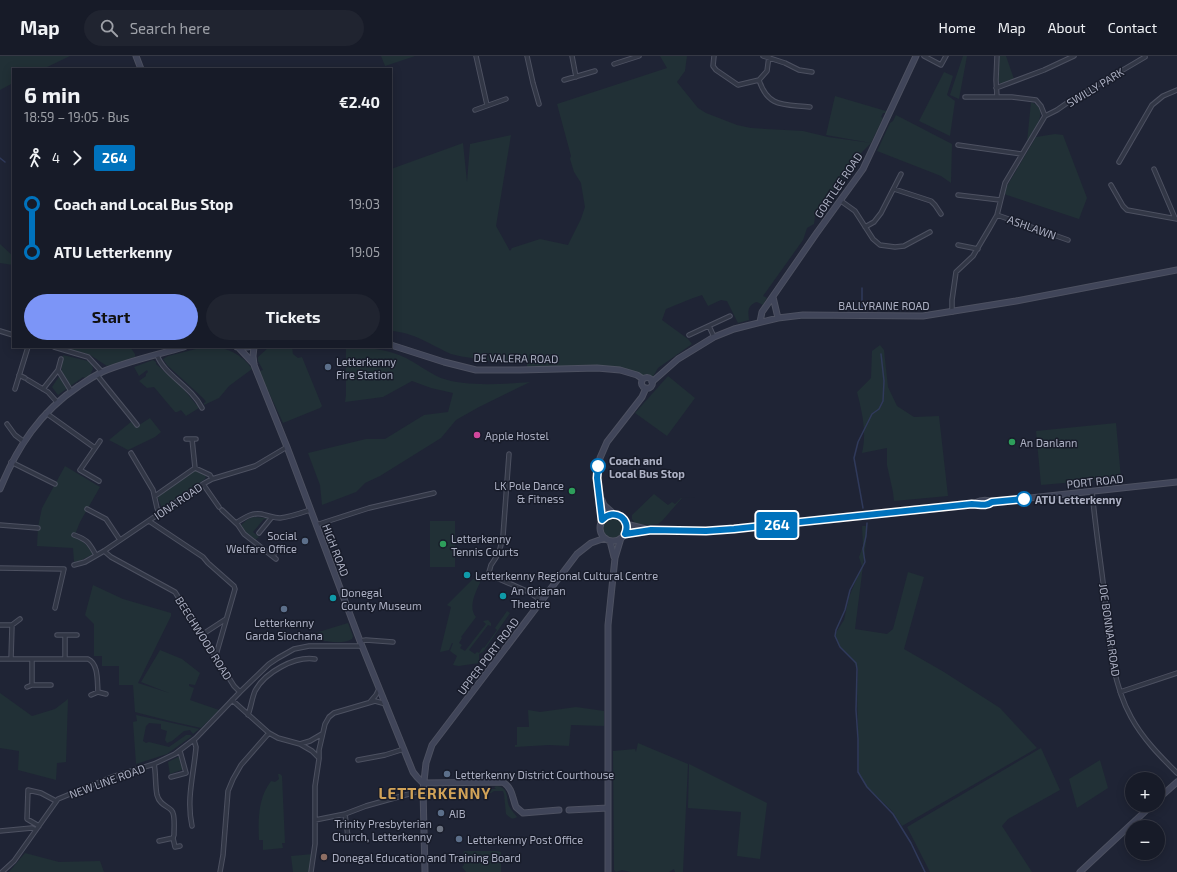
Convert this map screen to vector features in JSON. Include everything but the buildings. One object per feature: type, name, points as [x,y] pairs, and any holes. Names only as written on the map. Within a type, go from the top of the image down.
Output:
[{"type":"main road","points":[[136,56],[141,68]]},
{"type":"main road","name":"GORTLEE ROAD","points":[[760,322],[762,312],[772,297],[863,169],[916,56]]},
{"type":"main road","name":"BALLYRAINE ROAD","points":[[652,382],[678,359],[714,337],[734,329],[778,318],[803,315],[923,316],[1057,293],[1177,270]]},
{"type":"main road","points":[[772,297],[778,318]]},
{"type":"main road","name":"DE VALERA ROAD","points":[[392,345],[444,362],[476,370],[597,368],[620,370],[637,375],[643,379]]},
{"type":"main road","points":[[0,489],[11,462],[24,441],[46,413],[71,391],[99,373],[180,348]]},
{"type":"main road","points":[[239,348],[254,365]]},
{"type":"main road","points":[[254,348],[254,365]]},
{"type":"main road","name":"HIGH ROAD","points":[[254,365],[287,446],[361,644],[414,774],[423,783]]},
{"type":"main road","points":[[623,536],[616,541],[610,541],[605,538],[600,530],[602,520],[597,473],[603,450],[611,436],[642,397],[646,388],[651,387],[652,382],[649,378],[643,379],[641,384],[646,388]]},
{"type":"main road","name":"PORT ROAD","points":[[626,524],[651,530],[702,531],[734,529],[975,503],[988,500],[992,502],[1177,482]]},
{"type":"main road","points":[[600,495],[604,505],[614,514],[621,516],[627,529],[615,558],[608,625],[608,872]]},
{"type":"main road","points":[[602,520],[606,516],[614,514]]},
{"type":"main road","name":"PORT ROAD","points":[[623,536],[651,530]]},
{"type":"main road","name":"UPPER PORT ROAD","points":[[425,872],[423,783],[427,760],[432,745],[577,554],[591,543],[605,538]]},
{"type":"main road","points":[[610,541],[615,558]]},
{"type":"main road","points":[[423,783],[503,782],[508,785],[513,792],[516,807],[523,813],[559,810]]},
{"type":"main road","points":[[1165,793],[1177,782]]},
{"type":"main road","points":[[569,810],[608,808]]},
{"type":"main road","points":[[1080,872],[1144,812]]},
{"type":"street","points":[[476,56],[487,105]]},
{"type":"street","points":[[527,56],[533,83],[540,104]]},
{"type":"street","points":[[572,56],[576,77]]},
{"type":"street","points":[[623,56],[625,60]]},
{"type":"street","points":[[614,64],[639,56]]},
{"type":"street","points":[[714,56],[713,66],[716,70],[738,85],[759,80],[767,71],[769,57]]},
{"type":"street","points":[[763,56],[785,63],[799,70],[812,72]]},
{"type":"street","points":[[924,56],[941,65],[946,56]]},
{"type":"street","points":[[997,56],[997,97]]},
{"type":"street","points":[[996,88],[1044,70],[1074,56]]},
{"type":"street","name":"SWILLY PARK","points":[[1045,116],[1145,57]]},
{"type":"street","points":[[564,80],[595,70]]},
{"type":"street","points":[[759,80],[768,97],[774,102],[810,107]]},
{"type":"street","points":[[1119,162],[1152,105],[1162,96],[1177,90]]},
{"type":"street","points":[[965,97],[1012,97],[1036,100],[1041,106],[1045,116]]},
{"type":"street","points":[[475,110],[506,99]]},
{"type":"street","name":"ASHLAWN","points":[[952,312],[956,272],[978,249],[997,215],[1005,183],[1045,116]]},
{"type":"street","points":[[958,144],[1021,154]]},
{"type":"street","points":[[1154,169],[1176,218]]},
{"type":"street","points":[[865,227],[874,222],[881,213],[901,174]]},
{"type":"street","points":[[1111,185],[1123,206],[1127,210],[1176,218]]},
{"type":"street","points":[[894,189],[931,201],[936,205],[940,214]]},
{"type":"street","name":"ASHLAWN","points":[[958,195],[1000,200]]},
{"type":"street","points":[[841,201],[855,211],[877,244],[895,247],[906,244],[930,232]]},
{"type":"street","name":"ASHLAWN","points":[[997,215],[1068,240]]},
{"type":"street","points":[[958,245],[978,249]]},
{"type":"street","points":[[689,335],[730,316]]},
{"type":"street","points":[[709,326],[714,337]]},
{"type":"street","points":[[0,331],[12,335]]},
{"type":"street","points":[[15,389],[28,348]]},
{"type":"street","points":[[57,348],[88,357],[116,399],[137,425]]},
{"type":"street","points":[[156,355],[161,364],[184,385],[195,397],[202,408]]},
{"type":"street","points":[[43,389],[58,370],[60,359]]},
{"type":"street","points":[[58,370],[71,391]]},
{"type":"street","points":[[19,375],[48,392],[57,402]]},
{"type":"street","points":[[46,413],[95,448]]},
{"type":"street","points":[[7,424],[15,435],[24,441]]},
{"type":"street","points":[[186,439],[194,439],[195,468]]},
{"type":"street","points":[[99,481],[80,470],[100,441]]},
{"type":"street","name":"IONA ROAD","points":[[74,565],[85,562],[104,551],[203,484],[212,479],[255,466],[287,446]]},
{"type":"street","points":[[131,453],[153,490],[160,514]]},
{"type":"street","points":[[509,454],[502,542],[499,553],[491,565],[489,572],[490,575],[529,592],[542,601]]},
{"type":"street","points":[[11,462],[55,484]]},
{"type":"street","points":[[195,468],[210,475],[212,479]]},
{"type":"street","points":[[155,496],[195,468]]},
{"type":"street","points":[[203,484],[244,534],[274,557],[277,550]]},
{"type":"street","name":"JOE BONNAR ROAD","points":[[1092,491],[1111,657],[1120,692],[1130,716],[1138,729],[1153,748],[1177,773]]},
{"type":"street","points":[[316,525],[369,508],[434,493]]},
{"type":"street","points":[[87,509],[106,519],[120,540]]},
{"type":"street","points":[[236,523],[247,516],[254,514],[272,517],[290,516],[310,510]]},
{"type":"street","points":[[259,533],[272,517]]},
{"type":"street","points":[[149,521],[203,556],[208,563],[234,586],[216,655]]},
{"type":"street","points":[[0,525],[38,528]]},
{"type":"street","points":[[74,535],[84,538],[96,555]]},
{"type":"street","name":"BEECHWOOD ROAD","points":[[104,551],[111,557],[175,592],[216,655],[234,686],[240,692]]},
{"type":"street","points":[[0,568],[64,569],[55,608]]},
{"type":"street","points":[[0,625],[12,625],[20,619]]},
{"type":"street","points":[[202,634],[226,619]]},
{"type":"street","points":[[11,659],[12,625]]},
{"type":"street","points":[[57,635],[77,635]]},
{"type":"street","points":[[65,635],[65,658]]},
{"type":"street","name":"NEW LINE ROAD","points":[[2,872],[14,861],[56,801],[84,788],[154,764],[180,751],[194,740],[269,664],[294,649],[312,645],[361,644],[366,640],[393,642]]},
{"type":"street","points":[[0,659],[65,658],[91,660],[95,667],[98,692]]},
{"type":"street","points":[[32,659],[32,685]]},
{"type":"street","points":[[248,715],[256,689],[266,678],[290,662],[303,659],[315,659]]},
{"type":"street","points":[[1120,692],[1177,673]]},
{"type":"street","points":[[27,687],[32,685],[50,685]]},
{"type":"street","points":[[369,702],[376,695],[379,688]]},
{"type":"street","points":[[91,695],[98,692],[106,694]]},
{"type":"street","points":[[232,700],[270,733],[278,738],[300,744],[312,751],[319,758]]},
{"type":"street","points":[[311,872],[315,848],[315,786],[319,750],[322,734],[329,717],[334,713],[369,702],[375,701],[386,704]]},
{"type":"street","points":[[220,872],[223,855],[228,791],[241,765],[270,733]]},
{"type":"street","points":[[300,744],[310,741],[322,734]]},
{"type":"street","points":[[192,826],[190,817],[190,794],[196,747],[194,740]]},
{"type":"street","points":[[358,760],[385,755],[404,749]]},
{"type":"street","points":[[171,776],[186,773],[180,751]]},
{"type":"street","points":[[154,764],[155,784],[158,799],[163,805],[174,813],[174,835],[172,838],[175,846],[180,846]]},
{"type":"street","points":[[39,826],[27,819],[28,790],[41,793],[56,801]]},
{"type":"street","points":[[315,820],[345,814],[358,808],[423,790]]},
{"type":"street","points":[[345,814],[348,838]]},
{"type":"street","points":[[0,831],[32,828],[36,830]]},
{"type":"street","points":[[159,841],[172,838]]},
{"type":"shaded area","points":[[0,56],[70,56],[45,68],[12,68],[12,84],[0,90]]},
{"type":"shaded area","points":[[381,56],[415,56],[385,66]]},
{"type":"shaded area","points":[[660,56],[687,56],[685,71],[677,82],[698,108],[706,113],[737,125],[751,128],[803,131],[828,137],[871,143],[862,152],[820,209],[815,217],[814,224],[807,228],[803,240],[763,296],[767,298],[763,305],[757,302],[751,305],[748,312],[749,320],[738,323],[727,301],[721,300],[708,306],[702,295],[666,309],[662,320],[688,339],[692,344],[658,368],[651,380],[649,378],[644,378],[620,370],[527,370],[527,360],[500,362],[451,354],[414,336],[392,331],[392,169],[463,143],[467,182],[470,144],[511,135],[496,226],[510,251],[512,248],[540,239],[568,245],[581,219],[585,207],[581,183],[574,172],[570,159],[571,156],[557,104],[667,68]]},
{"type":"shaded area","points":[[963,56],[967,56],[959,99],[950,95]]},
{"type":"shaded area","points":[[999,56],[1006,56],[1014,79],[1001,84],[998,81]]},
{"type":"shaded area","points":[[944,72],[953,76],[947,95],[955,101],[950,136],[919,121]]},
{"type":"shaded area","points":[[835,96],[886,111],[886,113],[883,113],[881,117],[883,118],[871,143],[826,135]]},
{"type":"shaded area","points":[[1031,102],[1037,105],[1040,110],[1040,115],[1037,126],[1027,142]]},
{"type":"shaded area","points":[[896,115],[952,144],[951,183],[941,176],[877,151],[890,123]]},
{"type":"shaded area","points":[[1055,134],[1063,135],[1087,198],[1079,219],[1004,194],[1007,186],[1036,137]]},
{"type":"shaded area","points":[[0,244],[12,255],[12,265],[0,263]]},
{"type":"shaded area","points":[[880,345],[884,350],[888,387],[897,406],[914,417],[939,416],[948,496],[894,501],[887,465],[887,448],[862,453],[864,430],[857,392],[871,378],[872,351]]},
{"type":"shaded area","points":[[66,348],[131,348],[135,354],[135,357],[107,366],[90,355]]},
{"type":"shaded area","points":[[200,348],[221,348],[237,354],[248,363],[252,369],[229,386],[219,398],[204,405],[206,402],[204,399],[167,365],[163,359],[168,356]]},
{"type":"shaded area","points":[[268,348],[292,348],[293,354],[298,358],[302,357],[322,406],[283,423],[259,371],[263,370],[258,361],[258,357]]},
{"type":"shaded area","points":[[346,348],[369,348],[392,352],[406,358],[441,378],[461,383],[485,384],[530,382],[456,420],[441,438],[380,476],[365,483],[356,492],[322,505],[320,485],[308,453],[366,439],[385,439],[424,415],[448,412],[453,393],[431,388],[412,381],[383,397],[345,402]]},
{"type":"shaded area","points":[[63,355],[88,361],[92,364],[93,369],[90,375],[85,378],[83,377],[58,395],[52,387],[62,372],[61,360]]},
{"type":"shaded area","points":[[153,360],[181,386],[199,408],[186,416],[181,410],[175,412],[154,387],[147,388],[139,381],[146,376],[148,372],[147,370],[139,376],[134,367]]},
{"type":"shaded area","points":[[668,376],[695,398],[667,436],[635,413]]},
{"type":"shaded area","points":[[150,418],[161,432],[155,437],[128,450],[109,440],[132,421],[136,427]]},
{"type":"shaded area","points":[[1116,423],[1121,478],[1041,485],[1036,431]]},
{"type":"shaded area","points":[[65,466],[100,487],[80,522],[74,537],[85,544],[93,554],[80,561],[74,562],[73,548],[37,546],[38,527],[42,508]]},
{"type":"shaded area","points":[[196,470],[205,474],[205,479],[162,508],[157,496]]},
{"type":"shaded area","points":[[654,494],[668,505],[672,502],[675,504],[681,498],[696,497],[682,498],[658,524],[648,525],[635,523],[632,519],[632,515]]},
{"type":"shaded area","points":[[253,517],[268,519],[264,519],[253,532],[259,537],[255,540],[246,533],[241,525]]},
{"type":"shaded area","points":[[613,518],[620,521],[623,528],[620,535],[613,538],[606,535],[603,528],[606,521]]},
{"type":"shaded area","name":"Letterkenny Tennis Courts","points":[[430,521],[455,521],[455,567],[430,567]]},
{"type":"shaded area","points":[[862,526],[866,526],[866,542],[855,629],[887,634],[893,629],[908,572],[924,577],[904,649],[944,672],[1000,708],[1037,748],[902,826],[892,811],[868,788],[859,774],[858,669],[852,659],[838,645],[835,634],[844,620],[849,597],[862,566],[859,557],[863,546]]},
{"type":"shaded area","points":[[482,578],[474,598],[472,608],[476,617],[461,637],[462,638],[459,643],[462,645],[460,648],[465,651],[486,624],[483,621],[488,620],[491,623],[491,626],[488,625],[469,650],[475,654],[477,652],[479,653],[497,630],[495,628],[507,611],[510,613],[483,652],[479,654],[479,663],[459,666],[453,665],[457,656],[450,651],[453,643],[449,650],[440,652],[451,607],[447,605],[473,579]]},
{"type":"shaded area","points":[[93,585],[123,599],[171,613],[171,616],[138,683],[169,693],[141,682],[160,650],[182,659],[200,673],[195,685],[189,684],[189,686],[194,688],[190,700],[219,710],[201,728],[135,712],[133,685],[119,685],[119,666],[102,666],[102,656],[94,656],[94,624],[85,615]]},
{"type":"shaded area","points":[[348,623],[353,636],[352,639],[344,642],[317,640],[315,633]]},
{"type":"shaded area","points":[[0,693],[32,716],[55,709],[68,699],[66,762],[57,763],[56,780],[18,770],[19,751],[0,748]]},
{"type":"shaded area","points":[[576,707],[604,711],[604,726],[571,725],[569,746],[549,745],[515,747],[515,745],[517,745],[517,727],[529,727],[528,710],[540,712]]},
{"type":"shaded area","points":[[136,715],[199,729],[193,734],[190,730],[184,731],[172,741],[167,743],[165,740],[167,731],[161,729],[161,724],[149,723],[146,726],[143,741],[146,743],[149,742],[169,747],[186,735],[192,736],[167,754],[136,764],[133,722],[137,721]]},
{"type":"shaded area","points":[[638,743],[688,764],[683,872],[675,872],[674,869],[669,872],[631,872],[622,870],[616,872],[614,870],[613,751],[635,749],[636,752]]},
{"type":"shaded area","points":[[1041,748],[1060,790],[1008,819],[1002,826],[1032,872],[930,872],[907,827]]},
{"type":"shaded area","points":[[180,756],[184,769],[170,774],[168,762]]},
{"type":"shaded area","points":[[1100,760],[1108,788],[1077,808],[1069,779]]},
{"type":"shaded area","points":[[689,764],[767,803],[760,859],[737,856],[741,812],[688,808]]},
{"type":"shaded area","points":[[278,774],[282,776],[285,843],[282,843],[283,848],[263,850],[263,840],[259,840],[259,817],[261,802],[271,781],[275,782],[279,779]]},
{"type":"shaded area","points":[[497,786],[504,789],[509,806],[517,817],[516,818],[509,817],[506,814],[503,791],[494,791],[491,793],[478,795],[479,789],[496,789],[494,787]]},
{"type":"shaded area","points":[[464,851],[501,852],[501,872],[466,872],[462,867],[464,865]]},
{"type":"shaded area","points":[[25,853],[59,862],[100,861],[104,872],[9,872]]},
{"type":"shaded area","points":[[313,854],[309,872],[293,872],[291,856]]},
{"type":"waterway","points":[[0,158],[5,162]]},
{"type":"waterway","points":[[862,288],[862,309]]},
{"type":"waterway","points":[[863,508],[854,458],[858,442],[872,414],[879,409],[883,401],[884,381],[881,354]]},
{"type":"waterway","points":[[867,523],[863,549],[865,562],[850,590],[845,610],[836,630],[835,636],[840,647],[856,663],[858,772],[867,787],[893,814],[911,843],[925,872]]},
{"type":"bus line","name":"264","points":[[598,466],[597,478],[602,520],[606,516],[614,514],[621,516],[627,526],[625,534],[651,530],[706,531],[734,529],[975,503],[980,505],[992,502],[1024,499]]},
{"type":"place","name":"Letterkenny Fire Station","points":[[328,367]]},
{"type":"place","name":"Apple Hostel","points":[[477,435]]},
{"type":"place","name":"An Danlann","points":[[1012,442]]},
{"type":"place","name":"Coach and Local Bus Stop","points":[[598,466]]},
{"type":"place","name":"LK Pole Dance & Fitness","points":[[572,491]]},
{"type":"place","name":"ATU Letterkenny","points":[[1024,499]]},
{"type":"place","name":"Social Welfare Office","points":[[305,541]]},
{"type":"place","name":"Letterkenny Tennis Courts","points":[[443,544]]},
{"type":"place","name":"Letterkenny Regional Cultural Centre","points":[[467,575]]},
{"type":"place","name":"An Grianan Theatre","points":[[503,596]]},
{"type":"place","name":"Donegal County Museum","points":[[333,598]]},
{"type":"place","name":"Letterkenny Garda Siochana","points":[[284,609]]},
{"type":"place","name":"Letterkenny District Courthouse","points":[[447,774]]},
{"type":"place","name":"AIB","points":[[441,813]]},
{"type":"place","name":"Trinity Presbyterian Church, Letterkenny","points":[[440,829]]},
{"type":"place","name":"Letterkenny Post Office","points":[[459,839]]},
{"type":"place","name":"Donegal Education and Training Board","points":[[324,857]]},
{"type":"district","name":"LETTERKENNY","points":[[435,793]]}]
